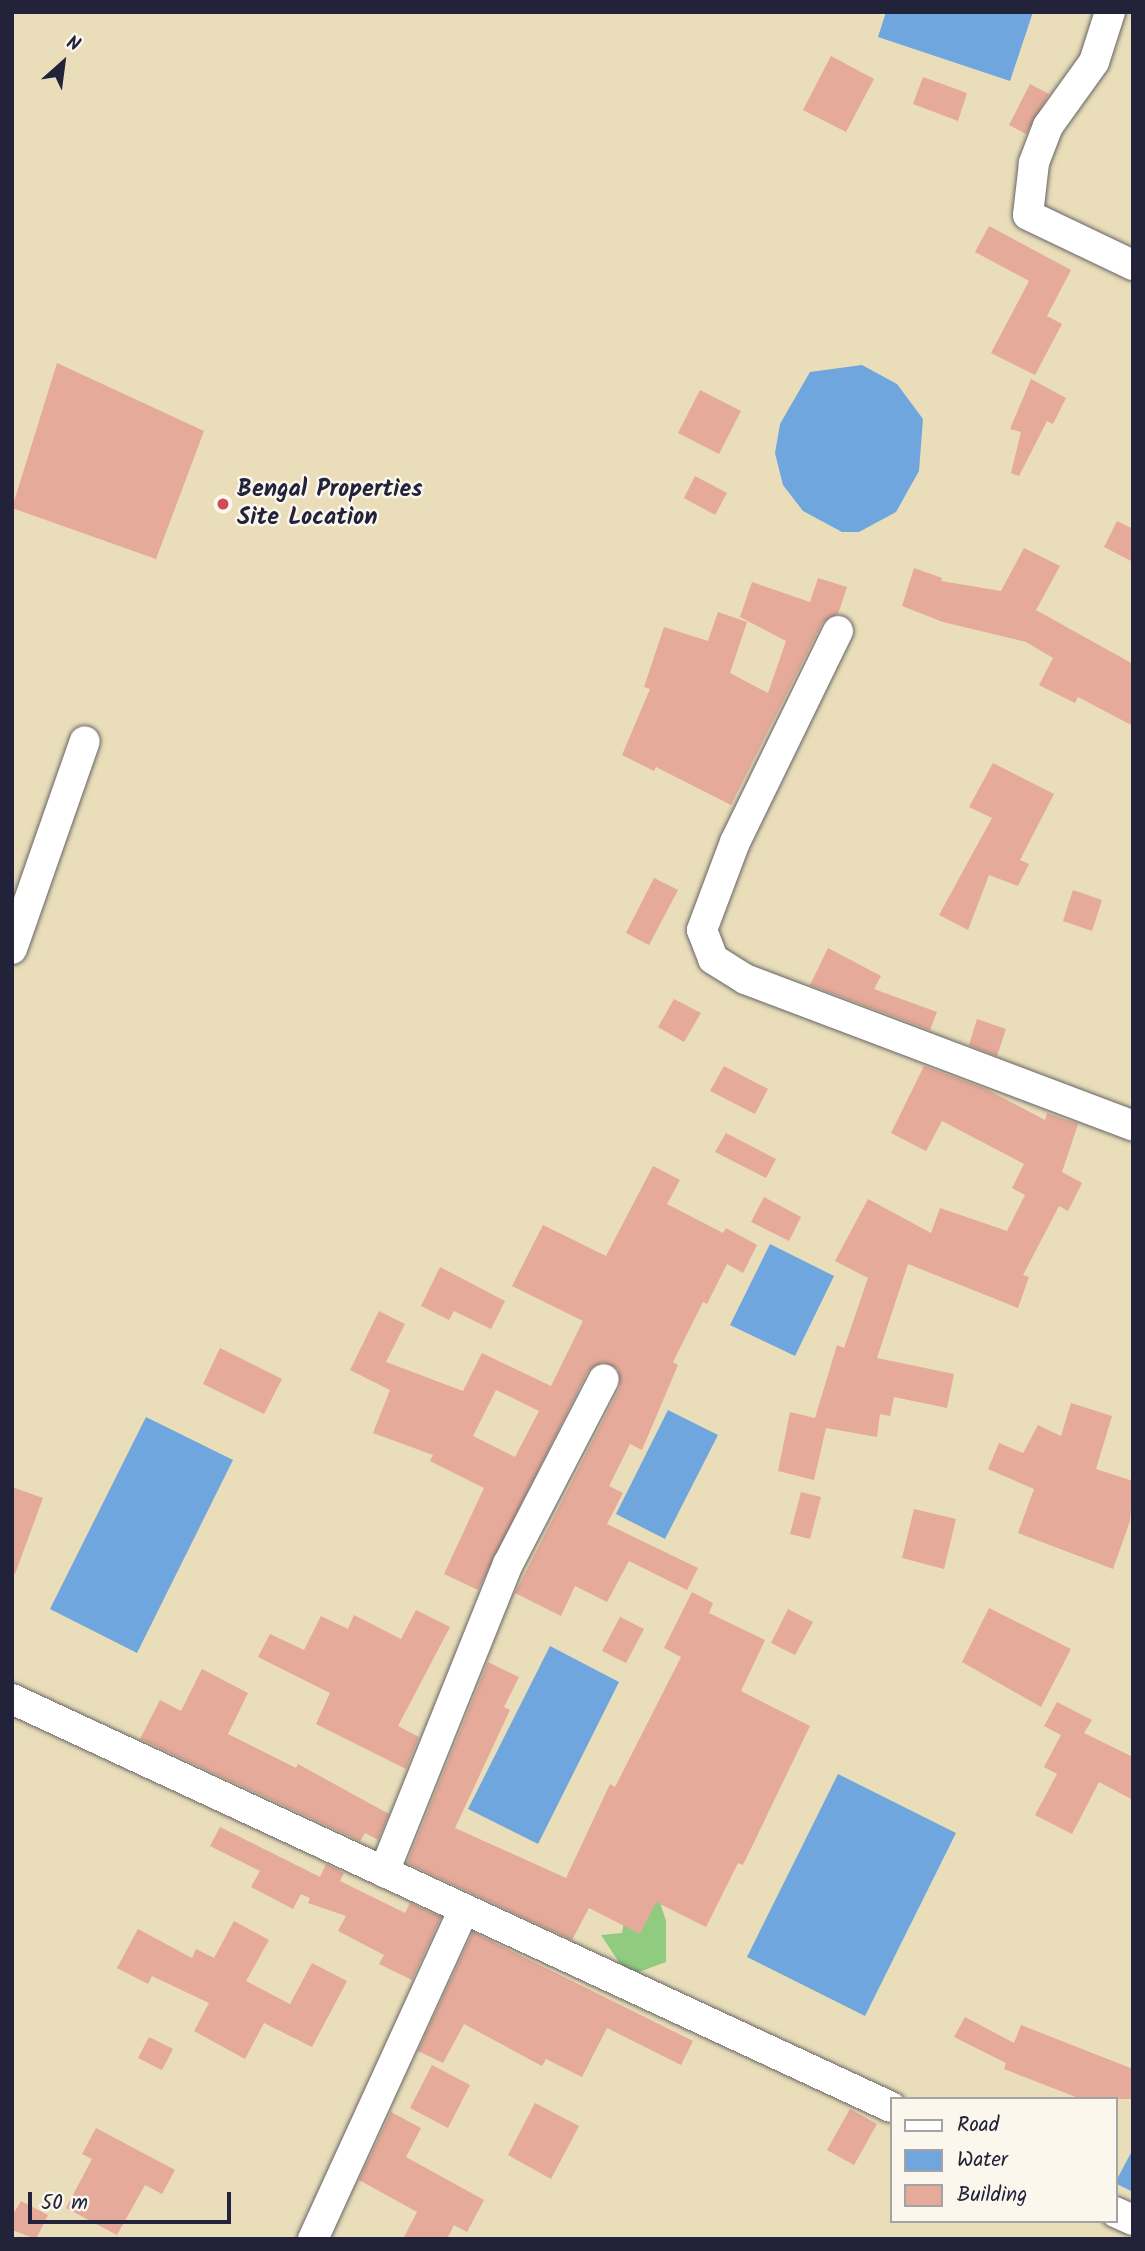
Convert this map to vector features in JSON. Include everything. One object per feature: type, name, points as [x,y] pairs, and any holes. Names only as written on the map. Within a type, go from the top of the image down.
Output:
[{"type":"street","points":[[1110,12],[1094,62],[1048,126],[1034,163],[1028,215],[1133,265]]},
{"type":"street","points":[[838,631],[735,842],[702,930],[713,959],[745,979],[1133,1126]]},
{"type":"street","points":[[12,949],[85,741]]},
{"type":"street","points":[[384,1872],[508,1564],[604,1379]]},
{"type":"street","points":[[12,1699],[890,2108]]},
{"type":"street","points":[[313,2239],[464,1909]]},
{"type":"street","points":[[1117,2213],[1133,2220]]},
{"type":"green space","points":[[629,1889],[659,1899],[666,1921],[666,1962],[628,1976],[601,1935],[622,1933]]},
{"type":"water","points":[[886,12],[1033,12],[1010,81],[878,37]]},
{"type":"water","points":[[862,365],[897,384],[923,419],[919,471],[896,512],[859,532],[842,532],[803,511],[783,485],[775,453],[780,424],[810,372]]},
{"type":"water","points":[[770,1244],[834,1276],[795,1356],[730,1325]]},
{"type":"water","points":[[668,1410],[718,1435],[665,1539],[616,1514]]},
{"type":"water","points":[[146,1417],[233,1460],[137,1653],[50,1609]]},
{"type":"water","points":[[550,1646],[619,1682],[538,1844],[468,1809]]},
{"type":"water","points":[[838,1774],[956,1833],[865,2016],[747,1957]]},
{"type":"water","points":[[1133,2149],[1133,2192],[1117,2184]]},
{"type":"building","points":[[831,56],[874,79],[846,132],[803,110]]},
{"type":"building","points":[[923,77],[967,93],[958,121],[913,104]]},
{"type":"building","points":[[1030,84],[1049,94],[1026,134],[1009,125]]},
{"type":"building","points":[[989,226],[1071,270],[1047,316],[1062,324],[1035,375],[991,353],[1029,281],[975,252]]},
{"type":"building","points":[[57,363],[204,431],[156,559],[12,508]]},
{"type":"building","points":[[1031,379],[1066,398],[1053,424],[1047,421],[1019,476],[1011,473],[1021,432],[1010,429]]},
{"type":"building","points":[[700,390],[741,411],[719,454],[678,433]]},
{"type":"building","points":[[695,476],[727,493],[715,515],[684,498]]},
{"type":"building","points":[[1117,521],[1133,529],[1133,562],[1104,547]]},
{"type":"building","points":[[1024,548],[1060,566],[1036,610],[1133,664],[1133,726],[1078,697],[1075,703],[1039,685],[1053,658],[1026,642],[943,622],[902,606],[914,568],[942,578],[941,581],[1001,591]]},
{"type":"building","points":[[818,578],[847,587],[838,614],[822,623],[731,805],[656,767],[654,771],[622,755],[650,689],[644,687],[664,627],[708,641],[718,612],[747,622],[730,673],[768,693],[786,641],[740,617],[752,582],[810,602]]},
{"type":"building","points":[[993,763],[1054,794],[1020,860],[1029,864],[1018,886],[989,875],[968,930],[939,915],[992,818],[969,807]]},
{"type":"building","points":[[654,878],[678,890],[649,945],[626,933]]},
{"type":"building","points":[[1073,890],[1102,900],[1092,931],[1063,921]]},
{"type":"building","points":[[828,948],[881,976],[874,989],[937,1012],[930,1030],[810,985]]},
{"type":"building","points":[[674,999],[701,1013],[684,1042],[658,1027]]},
{"type":"building","points":[[977,1019],[1006,1029],[997,1056],[969,1045]]},
{"type":"building","points":[[724,1066],[768,1089],[755,1114],[710,1091]]},
{"type":"building","points":[[924,1066],[986,1089],[1045,1120],[1047,1113],[1078,1124],[1062,1172],[1082,1183],[1068,1211],[1059,1206],[1023,1275],[1029,1277],[1018,1308],[908,1264],[877,1358],[954,1374],[947,1408],[894,1397],[890,1416],[880,1414],[877,1437],[826,1428],[814,1480],[778,1471],[790,1412],[815,1418],[837,1345],[844,1348],[868,1278],[835,1261],[868,1199],[931,1233],[940,1208],[1007,1231],[1025,1195],[1012,1188],[1024,1164],[942,1121],[926,1151],[891,1133]]},
{"type":"building","points":[[726,1133],[776,1159],[766,1178],[715,1152]]},
{"type":"building","points":[[653,1166],[680,1180],[667,1204],[723,1233],[726,1228],[757,1245],[743,1273],[727,1264],[707,1304],[703,1302],[673,1362],[678,1365],[642,1450],[630,1444],[609,1486],[623,1493],[607,1524],[698,1568],[687,1590],[629,1561],[607,1602],[575,1586],[561,1616],[515,1593],[620,1387],[618,1369],[603,1362],[588,1371],[478,1590],[444,1574],[484,1488],[430,1461],[433,1455],[373,1433],[390,1390],[350,1370],[379,1311],[405,1324],[386,1362],[463,1391],[482,1353],[551,1386],[583,1321],[512,1286],[543,1225],[606,1256]],"holes":[[[496,1390],[539,1411],[515,1457],[473,1436]]]},
{"type":"building","points":[[764,1197],[801,1217],[789,1241],[751,1222]]},
{"type":"building","points":[[440,1267],[505,1301],[491,1329],[454,1311],[449,1320],[421,1306]]},
{"type":"building","points":[[220,1348],[282,1379],[264,1414],[203,1384]]},
{"type":"building","points":[[1071,1403],[1112,1416],[1096,1469],[1133,1481],[1130,1521],[1113,1569],[1018,1533],[1034,1489],[988,1469],[999,1443],[1023,1453],[1038,1425],[1061,1436]]},
{"type":"building","points":[[12,1487],[43,1498],[15,1574],[12,1574]]},
{"type":"building","points":[[801,1492],[821,1497],[810,1539],[790,1534]]},
{"type":"building","points":[[914,1509],[956,1519],[944,1569],[902,1558]]},
{"type":"building","points":[[692,1592],[713,1603],[709,1613],[765,1640],[741,1691],[810,1726],[743,1865],[738,1863],[706,1927],[656,1902],[640,1934],[589,1908],[572,1940],[407,1863],[488,1662],[519,1677],[504,1707],[510,1710],[455,1828],[566,1878],[610,1784],[615,1787],[681,1657],[664,1648]]},
{"type":"building","points":[[989,1608],[1071,1649],[1041,1707],[962,1662]]},
{"type":"building","points":[[788,1609],[813,1622],[795,1655],[771,1643]]},
{"type":"building","points":[[416,1610],[450,1627],[398,1726],[419,1737],[406,1769],[316,1724],[330,1693],[258,1657],[270,1634],[304,1650],[321,1616],[348,1629],[354,1615],[401,1639]]},
{"type":"building","points":[[620,1617],[644,1629],[626,1663],[602,1651]]},
{"type":"building","points":[[202,1669],[248,1693],[228,1734],[296,1768],[298,1764],[389,1814],[378,1840],[365,1833],[360,1841],[140,1739],[160,1700],[181,1711]]},
{"type":"building","points":[[1057,1702],[1092,1720],[1084,1733],[1133,1757],[1133,1800],[1099,1782],[1072,1834],[1035,1815],[1057,1774],[1044,1767],[1061,1735],[1044,1726]]},
{"type":"building","points":[[220,1827],[320,1877],[326,1864],[344,1873],[340,1881],[405,1913],[410,1903],[441,1917],[412,1980],[379,1964],[384,1955],[338,1931],[346,1916],[308,1903],[310,1898],[301,1894],[293,1909],[251,1887],[260,1871],[210,1846]]},
{"type":"building","points":[[234,1921],[269,1940],[246,1981],[290,2004],[312,1963],[347,1981],[312,2047],[264,2023],[245,2059],[194,2031],[209,2003],[152,1976],[148,1984],[117,1968],[138,1929],[192,1958],[196,1949],[214,1958]]},
{"type":"building","points":[[473,1932],[693,2041],[681,2065],[607,2028],[582,2077],[546,2059],[542,2066],[464,2024],[443,2063],[418,2051]]},
{"type":"building","points":[[965,2017],[1014,2043],[1021,2025],[1133,2069],[1133,2099],[1076,2097],[1004,2069],[1006,2063],[954,2037]]},
{"type":"building","points":[[149,2037],[173,2049],[162,2070],[138,2058]]},
{"type":"building","points":[[432,2065],[470,2085],[448,2128],[410,2108]]},
{"type":"building","points":[[535,2103],[579,2126],[551,2179],[508,2155]]},
{"type":"building","points":[[850,2109],[877,2124],[854,2165],[827,2150]]},
{"type":"building","points":[[391,2112],[421,2128],[406,2157],[484,2200],[467,2232],[454,2225],[447,2239],[403,2239],[417,2212],[359,2180]]},
{"type":"building","points":[[96,2128],[175,2170],[162,2194],[145,2185],[117,2235],[66,2208],[92,2159],[82,2154]]},
{"type":"building","points":[[21,2201],[48,2215],[36,2239],[12,2230],[12,2216]]},
{"type":"place","name":"Bengal Properties Site Location","points":[[223,504]]}]
